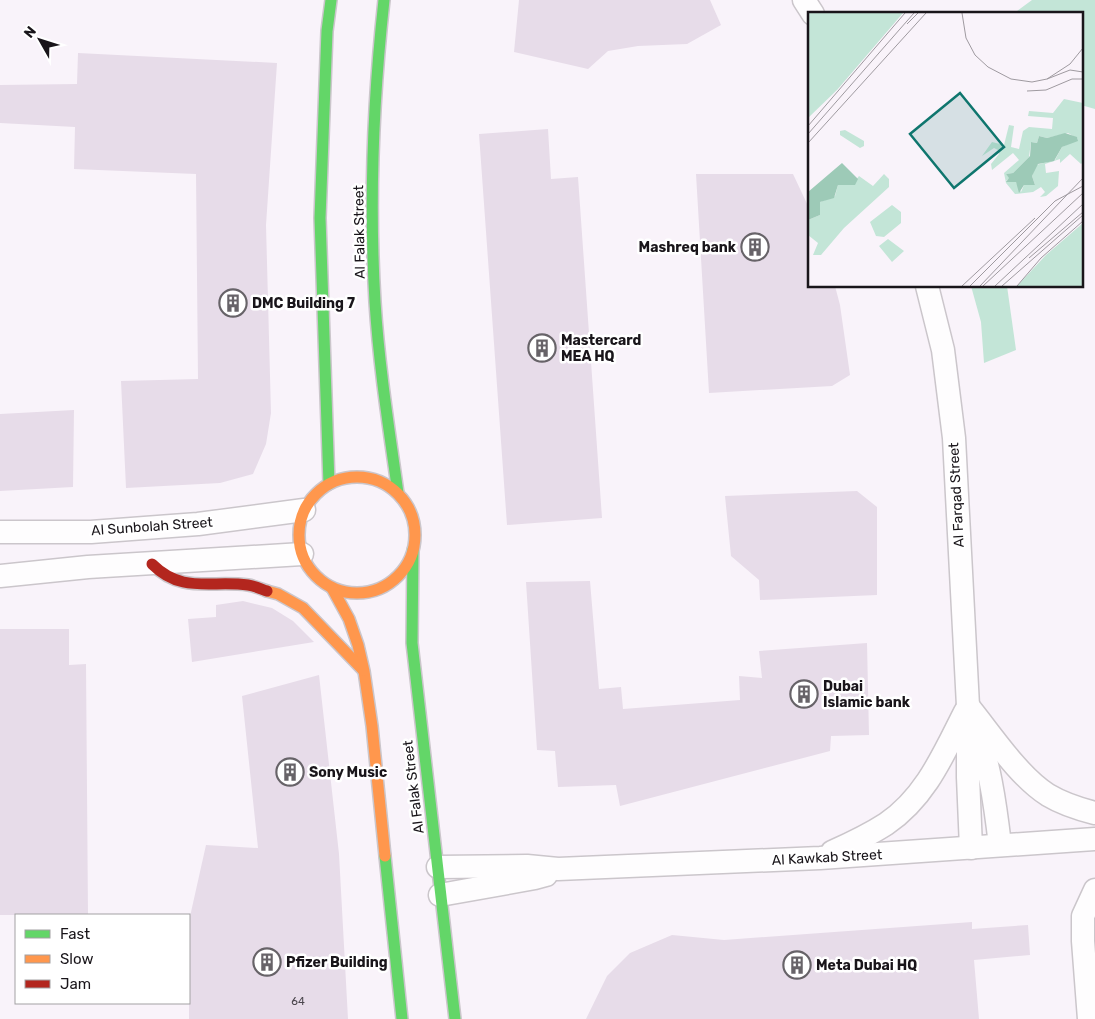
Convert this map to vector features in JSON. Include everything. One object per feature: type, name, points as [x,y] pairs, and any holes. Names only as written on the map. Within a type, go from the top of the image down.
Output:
[{"type":"street","points":[[329,484],[320,218],[327,31],[330,0]]},
{"type":"street","name":"Al Falak Street","points":[[384,0],[379,38],[373,129],[372,220],[376,312],[384,403],[398,493]]},
{"type":"street","points":[[804,0],[812,12]]},
{"type":"street","name":"Al Farqad Street","points":[[928,288],[943,350],[954,438],[968,706],[971,848]]},
{"type":"street","points":[[358,477],[372,479],[398,493],[408,505],[414,520],[416,535],[414,550],[408,565],[384,587],[367,593],[350,593],[332,588],[319,580],[309,568],[302,554],[299,533],[304,510],[314,496],[329,484],[343,478],[358,477]]},
{"type":"street","name":"Al Sunbolah Street","points":[[0,532],[91,532],[198,524],[304,510]]},
{"type":"street","name":"Al Falak Street","points":[[414,550],[412,643],[454,1019]]},
{"type":"street","points":[[0,576],[88,567],[302,554]]},
{"type":"street","points":[[152,564],[162,574],[187,584],[250,585],[278,594],[303,608],[364,672]]},
{"type":"street","points":[[332,588],[349,619],[358,645],[364,672],[373,736],[402,1019]]},
{"type":"street","points":[[968,706],[1030,782],[1048,795],[1069,806],[1095,812]]},
{"type":"street","name":"Al Farqad Street","points":[[968,706],[981,740],[990,774],[1000,845]]},
{"type":"street","name":"Al Farqad Street","points":[[820,858],[865,837],[907,807],[924,787],[938,765],[968,706]]},
{"type":"street","name":"Al Kawkab Street","points":[[438,867],[527,866],[558,869],[820,858],[1095,839]]},
{"type":"street","name":"Al Kawkab Street","points":[[440,895],[535,878],[558,869]]},
{"type":"street","points":[[1089,1019],[1083,916],[1095,890]]},
{"type":"green space","points":[[1032,0],[1095,0],[1095,109],[1082,105],[1082,12],[1016,12]]},
{"type":"green space","points":[[972,288],[1007,288],[1016,350],[984,363],[981,322]]},
{"type":"building","points":[[519,0],[710,0],[721,25],[687,44],[638,46],[608,51],[588,69],[514,52]]},
{"type":"building","name":"DMC Building 7","points":[[78,53],[277,63],[266,225],[271,413],[266,444],[253,474],[220,483],[126,488],[121,381],[198,379],[196,174],[74,169],[75,127],[0,123],[0,85],[77,84]]},
{"type":"building","name":"Mastercard MEA HQ","points":[[548,129],[551,179],[578,177],[602,518],[507,525],[479,134]]},
{"type":"building","name":"Mashreq bank","points":[[696,174],[793,174],[808,206],[808,288],[836,288],[840,305],[850,375],[832,386],[709,393]]},
{"type":"building","points":[[74,410],[73,487],[0,491],[0,414]]},
{"type":"building","points":[[857,491],[877,507],[877,595],[760,600],[759,580],[731,556],[725,496]]},
{"type":"building","name":"Dubai Islamic bank","points":[[590,581],[599,689],[621,687],[623,709],[740,700],[739,676],[762,678],[759,651],[867,643],[869,735],[831,736],[830,751],[620,806],[616,785],[558,787],[555,751],[537,750],[526,582]]},
{"type":"building","points":[[243,601],[272,608],[293,621],[314,642],[192,662],[188,619],[216,617],[216,605]]},
{"type":"building","points":[[0,629],[69,629],[69,665],[86,664],[88,914],[0,915]]},
{"type":"building","name":"Pfizer Building","points":[[319,675],[339,854],[348,1019],[189,1019],[190,917],[206,845],[258,848],[242,696]]},
{"type":"building","name":"Meta Dubai HQ","points":[[972,922],[972,929],[1028,925],[1030,955],[974,960],[979,1019],[586,1019],[607,976],[630,953],[672,935],[724,940]]},
{"type":"traffic: fast","points":[[329,484],[320,218],[327,31],[331,0]]},
{"type":"traffic: fast","points":[[384,0],[373,151],[373,264],[379,350],[398,493]]},
{"type":"traffic: fast","points":[[413,550],[412,643],[455,1019]]},
{"type":"traffic: fast","points":[[385,856],[402,1019]]},
{"type":"traffic: slow","points":[[357,477],[379,481],[398,494],[411,513],[415,535],[411,557],[398,576],[379,589],[357,593],[335,589],[316,576],[303,557],[299,535],[303,513],[316,494],[335,481],[357,477]]},
{"type":"traffic: slow","points":[[332,588],[349,619],[364,671],[372,726],[385,856]]},
{"type":"traffic: slow","points":[[267,591],[278,594],[303,608],[363,670]]},
{"type":"traffic: jam","points":[[152,564],[163,573],[186,583],[248,585],[267,591]]},
{"type":"place","name":"Mashreq bank","points":[[755,247]]},
{"type":"place","name":"DMC Building 7","points":[[233,303]]},
{"type":"place","name":"Mastercard MEA HQ","points":[[542,348]]},
{"type":"place","name":"Dubai Islamic bank","points":[[804,694]]},
{"type":"place","name":"Sony Music","points":[[290,772]]},
{"type":"place","name":"Pfizer Building","points":[[267,962]]},
{"type":"place","name":"Meta Dubai HQ","points":[[797,965]]}]
